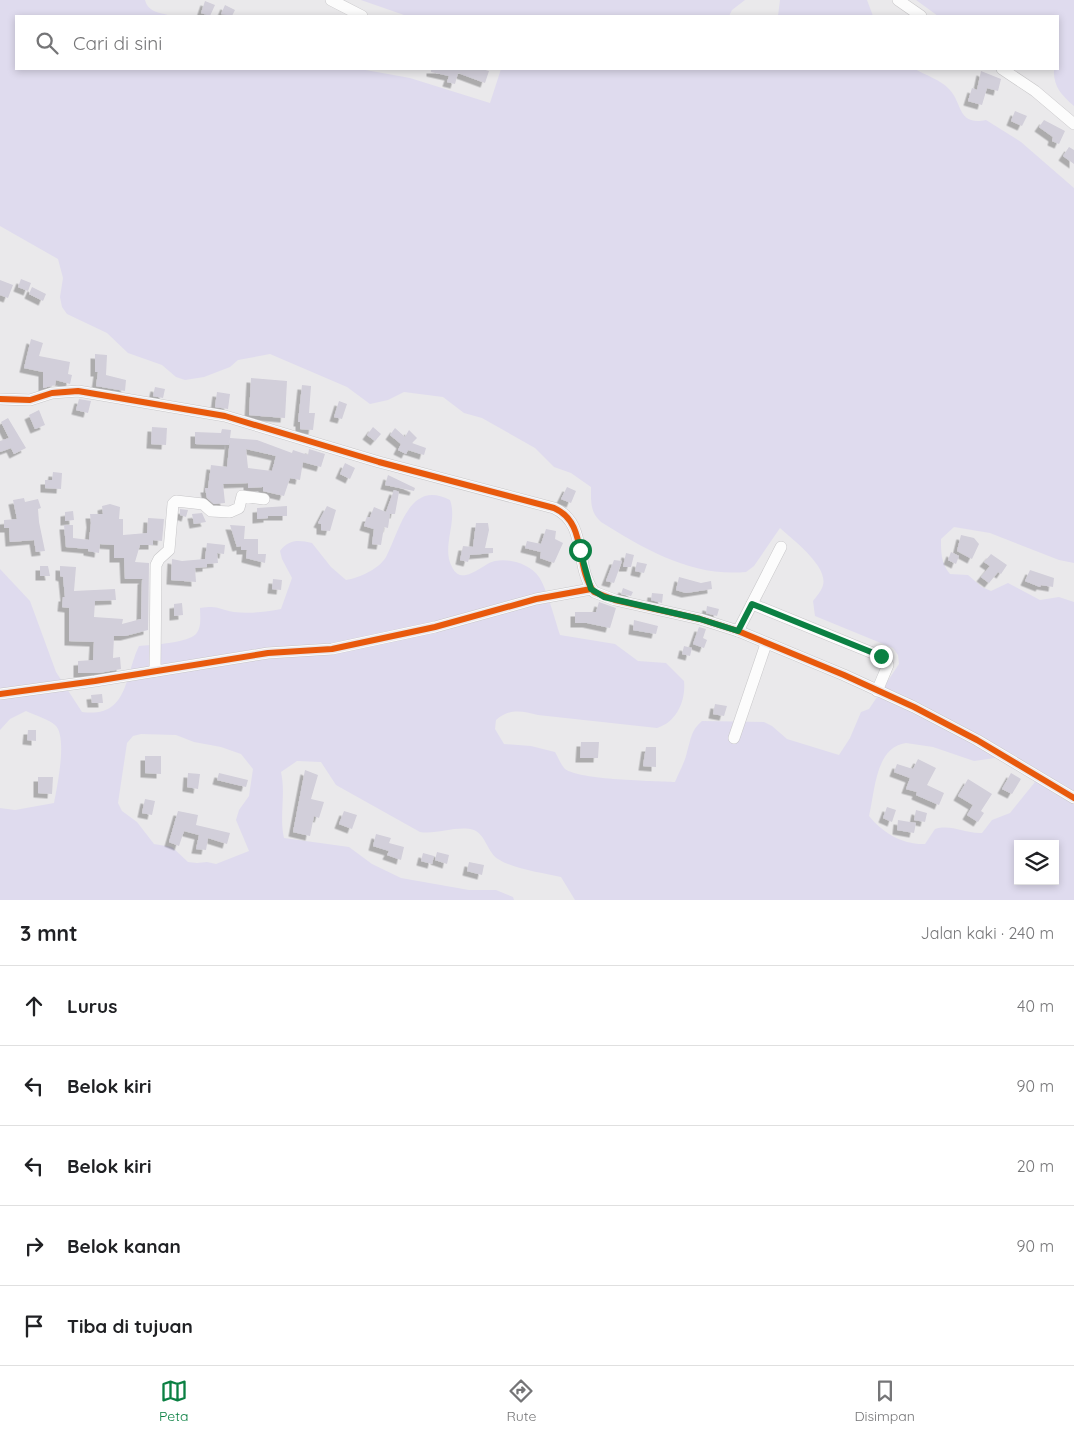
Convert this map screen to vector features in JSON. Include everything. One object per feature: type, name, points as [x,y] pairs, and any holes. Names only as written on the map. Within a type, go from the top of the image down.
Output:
[{"type":"street","points":[[331,0],[360,15]]},
{"type":"street","points":[[898,0],[920,15]]},
{"type":"street","points":[[1004,70],[1035,91],[1074,124]]},
{"type":"street","points":[[0,399],[30,400],[52,393],[78,391],[225,416],[379,462],[554,508],[562,511],[572,521],[591,589],[597,594],[615,600],[700,619],[738,631],[914,707],[978,740],[1074,798]]},
{"type":"street","points":[[155,671],[156,565],[159,559],[169,550],[173,504],[176,501],[200,503],[211,511],[230,512],[239,508],[242,496],[264,499]]},
{"type":"street","points":[[738,631],[781,546]]},
{"type":"street","points":[[0,694],[268,653],[332,649],[370,642],[536,598],[591,589]]},
{"type":"street","points":[[752,604],[885,658],[888,665],[877,691]]},
{"type":"street","points":[[734,738],[766,644]]},
{"type":"shaded area","points":[[0,0],[145,0],[152,10],[168,15],[15,15],[15,70],[366,70],[410,78],[490,103],[501,70],[917,70],[942,83],[949,89],[965,117],[977,121],[986,120],[1021,142],[1074,188],[1074,563],[1059,560],[990,533],[954,527],[941,539],[941,549],[942,558],[950,574],[968,575],[982,587],[991,591],[1008,583],[1040,600],[1059,597],[1074,602],[1074,900],[575,900],[561,877],[528,870],[498,859],[481,835],[474,830],[420,832],[336,785],[321,762],[297,761],[281,772],[284,838],[349,847],[372,864],[401,878],[469,890],[496,890],[513,897],[514,900],[0,900],[0,808],[15,810],[54,803],[59,774],[61,740],[55,725],[26,711],[10,719],[0,730],[0,569],[30,601],[56,672],[82,712],[97,712],[109,709],[123,693],[139,646],[169,643],[192,637],[199,628],[200,608],[215,607],[245,613],[281,609],[292,578],[280,551],[287,544],[299,541],[312,543],[331,567],[346,580],[351,579],[363,575],[383,561],[408,510],[415,502],[425,496],[436,495],[450,500],[452,517],[448,551],[449,559],[456,573],[467,575],[490,563],[501,560],[525,565],[535,572],[542,582],[560,635],[615,644],[638,661],[666,663],[684,681],[682,703],[675,716],[657,728],[516,711],[501,716],[496,720],[495,729],[504,744],[531,746],[555,752],[565,769],[573,773],[601,778],[675,782],[685,760],[693,731],[702,721],[764,722],[772,726],[787,739],[839,755],[850,738],[861,712],[869,709],[899,664],[898,655],[893,648],[815,616],[813,601],[823,585],[820,570],[801,546],[780,528],[754,566],[746,572],[726,572],[688,566],[652,551],[601,522],[593,510],[591,487],[571,473],[554,467],[535,448],[482,418],[464,413],[443,397],[404,392],[388,400],[370,404],[347,387],[270,354],[238,360],[230,367],[204,377],[185,380],[176,377],[162,365],[128,353],[107,333],[67,314],[62,307],[60,297],[63,278],[58,259],[0,226]],"holes":[[[141,734],[176,735],[194,742],[221,747],[241,754],[253,769],[249,796],[239,810],[236,820],[249,851],[216,864],[188,862],[172,847],[154,844],[137,822],[122,811],[118,803],[127,743],[133,736]],[[906,743],[933,747],[974,761],[995,758],[1010,761],[1035,782],[1010,813],[992,820],[982,833],[953,828],[935,829],[925,844],[917,844],[901,840],[887,833],[869,816],[878,772],[888,753],[896,746]]]},
{"type":"shaded area","points":[[361,0],[745,0],[732,10],[730,15],[404,15]]},
{"type":"shaded area","points":[[780,0],[867,0],[873,15],[778,15]]},
{"type":"shaded area","points":[[916,0],[1074,0],[1074,106],[1065,98],[1056,85],[1054,75],[1054,70],[1059,70],[1059,15],[937,15]]},
{"type":"building","points":[[205,1],[215,5],[210,15],[201,13]]},
{"type":"building","points":[[225,5],[235,10],[232,15],[221,14]]},
{"type":"building","points":[[431,70],[489,71],[485,83],[458,73],[455,84],[447,82],[449,76],[431,72]]},
{"type":"building","points":[[981,71],[1001,79],[998,91],[987,88],[982,105],[968,101],[972,88],[977,90]]},
{"type":"building","points":[[1015,111],[1027,116],[1022,126],[1011,121]]},
{"type":"building","points":[[1044,120],[1065,131],[1059,144],[1052,141],[1053,137],[1039,127]]},
{"type":"building","points":[[1069,147],[1074,150],[1074,164],[1063,156]]},
{"type":"building","points":[[21,279],[31,283],[28,291],[18,287]]},
{"type":"building","points":[[0,280],[13,285],[8,298],[0,295]]},
{"type":"building","points":[[32,287],[46,294],[43,301],[29,294]]},
{"type":"building","points":[[31,339],[43,343],[39,356],[70,362],[68,374],[72,375],[70,384],[56,380],[55,385],[43,388],[43,372],[24,368]]},
{"type":"building","points":[[95,354],[107,355],[106,375],[126,380],[125,391],[96,386],[98,372],[95,372]]},
{"type":"building","points":[[251,378],[287,381],[285,418],[249,415]]},
{"type":"building","points":[[302,385],[311,386],[309,413],[315,413],[313,430],[300,429],[300,422],[298,422]]},
{"type":"building","points":[[155,387],[165,389],[163,398],[153,396]]},
{"type":"building","points":[[217,392],[230,394],[228,409],[215,407]]},
{"type":"building","points":[[79,399],[91,401],[88,413],[76,410]]},
{"type":"building","points":[[339,401],[347,404],[342,419],[334,417]]},
{"type":"building","points":[[39,410],[45,425],[35,429],[29,415]]},
{"type":"building","points":[[8,418],[26,448],[14,454],[11,448],[0,452],[0,441],[9,438],[1,422]]},
{"type":"building","points":[[152,427],[167,428],[166,445],[151,444]]},
{"type":"building","points":[[373,427],[381,434],[375,441],[367,435]]},
{"type":"building","points":[[395,428],[405,437],[409,430],[417,438],[412,443],[426,448],[424,455],[408,450],[406,454],[398,450],[401,444],[390,435]]},
{"type":"building","points":[[222,429],[231,430],[230,438],[257,440],[292,453],[293,450],[308,455],[309,449],[325,454],[321,467],[303,462],[300,480],[290,478],[284,496],[263,491],[263,487],[248,488],[248,483],[223,484],[225,503],[214,504],[207,498],[205,488],[208,488],[211,465],[227,467],[230,439],[229,445],[195,444],[195,432],[221,433]],"holes":[[[246,449],[276,456],[272,471],[248,468]]]},
{"type":"building","points":[[345,463],[355,468],[350,479],[340,474]]},
{"type":"building","points":[[53,472],[62,473],[61,489],[45,488],[45,480],[52,480]]},
{"type":"building","points":[[388,475],[415,488],[414,491],[385,485]]},
{"type":"building","points":[[567,487],[576,491],[571,503],[561,499]]},
{"type":"building","points":[[394,490],[399,492],[395,514],[390,514],[388,528],[384,527],[381,545],[372,544],[374,529],[364,526],[367,517],[370,517],[374,507],[386,512]]},
{"type":"building","points":[[24,498],[25,502],[38,499],[41,508],[38,509],[39,522],[45,551],[36,552],[34,540],[10,542],[9,528],[4,528],[4,520],[17,519],[13,500]]},
{"type":"building","points":[[110,504],[120,507],[119,519],[123,519],[123,535],[147,533],[148,518],[164,519],[162,541],[153,540],[153,545],[140,545],[135,562],[149,563],[148,630],[125,636],[114,636],[113,658],[120,657],[121,669],[99,673],[78,673],[78,661],[93,660],[94,642],[69,641],[69,608],[62,607],[63,597],[65,597],[63,577],[60,576],[60,566],[76,567],[74,591],[115,589],[116,600],[95,601],[94,617],[123,619],[122,624],[141,619],[142,580],[144,579],[125,579],[124,558],[114,558],[114,545],[100,544],[99,553],[88,551],[88,549],[66,547],[64,525],[73,525],[73,538],[89,540],[90,514],[103,514],[102,506]]},
{"type":"building","points":[[287,506],[287,516],[268,516],[268,518],[257,519],[257,508]]},
{"type":"building","points":[[327,506],[336,510],[330,531],[321,530],[321,524],[318,523]]},
{"type":"building","points":[[180,509],[188,510],[186,517],[180,515]]},
{"type":"building","points":[[73,511],[74,520],[65,521],[65,512]]},
{"type":"building","points":[[202,513],[206,522],[194,524],[192,514]]},
{"type":"building","points":[[476,523],[488,523],[489,530],[485,548],[493,548],[493,553],[470,555],[468,562],[460,560],[463,546],[473,547]]},
{"type":"building","points":[[230,525],[245,526],[244,539],[258,539],[258,554],[266,554],[265,563],[246,558],[247,550],[241,550],[241,546],[237,547]]},
{"type":"building","points":[[546,529],[556,531],[555,539],[563,543],[554,563],[540,558],[541,552],[525,548],[527,541],[541,544]]},
{"type":"building","points":[[961,535],[974,538],[979,544],[972,559],[957,551]]},
{"type":"building","points":[[207,543],[225,545],[224,554],[217,553],[218,563],[207,564],[207,567],[195,568],[196,582],[171,580],[172,559],[182,561],[205,559]]},
{"type":"building","points":[[951,552],[959,556],[956,564],[948,560]]},
{"type":"building","points":[[626,553],[634,555],[631,567],[623,567]]},
{"type":"building","points":[[991,554],[1007,565],[1001,574],[998,572],[989,583],[981,577],[990,566],[984,562]]},
{"type":"building","points":[[614,560],[622,561],[614,583],[606,581]]},
{"type":"building","points":[[637,562],[647,564],[644,573],[635,571]]},
{"type":"building","points":[[40,566],[48,566],[50,576],[40,576]]},
{"type":"building","points":[[1030,570],[1054,578],[1053,587],[1041,585],[1040,587],[1025,581]]},
{"type":"building","points":[[679,577],[701,583],[711,581],[712,589],[686,593],[676,590]]},
{"type":"building","points":[[273,579],[282,580],[281,590],[272,589]]},
{"type":"building","points":[[623,588],[633,592],[631,596],[621,594]]},
{"type":"building","points":[[652,593],[663,594],[662,603],[651,600]]},
{"type":"building","points":[[599,602],[616,608],[610,628],[587,623],[575,623],[575,612],[596,612]]},
{"type":"building","points":[[182,603],[183,615],[174,616],[174,604]]},
{"type":"building","points":[[707,606],[719,609],[717,616],[706,613]]},
{"type":"building","points":[[634,620],[658,626],[656,634],[633,630]]},
{"type":"building","points":[[699,627],[706,629],[703,638],[707,640],[704,648],[693,644]]},
{"type":"building","points":[[684,646],[692,648],[690,656],[682,654]]},
{"type":"building","points":[[102,694],[103,703],[92,703],[91,695]]},
{"type":"building","points":[[715,704],[727,706],[724,716],[713,714]]},
{"type":"building","points":[[28,730],[36,730],[36,741],[27,740]]},
{"type":"building","points":[[581,742],[599,742],[598,758],[580,758]]},
{"type":"building","points":[[646,747],[656,747],[656,767],[643,766]]},
{"type":"building","points":[[145,756],[161,756],[161,774],[145,773]]},
{"type":"building","points":[[918,759],[936,768],[927,785],[944,793],[939,805],[916,795],[917,792],[906,789],[910,778],[894,772],[897,764],[913,769]]},
{"type":"building","points":[[305,770],[318,775],[311,799],[324,802],[319,818],[314,816],[310,836],[293,832]]},
{"type":"building","points":[[188,773],[200,774],[198,789],[187,787]]},
{"type":"building","points":[[219,773],[248,780],[246,787],[217,780]]},
{"type":"building","points":[[1011,773],[1021,779],[1012,794],[1002,789]]},
{"type":"building","points":[[38,777],[53,777],[52,794],[38,793]]},
{"type":"building","points":[[968,779],[992,794],[981,811],[984,813],[978,822],[967,815],[973,805],[958,796]]},
{"type":"building","points":[[145,799],[155,801],[152,815],[142,813]]},
{"type":"building","points":[[887,807],[896,810],[892,822],[883,818]]},
{"type":"building","points":[[916,810],[927,813],[925,822],[914,820]]},
{"type":"building","points":[[178,811],[198,815],[196,825],[230,833],[227,844],[208,838],[206,850],[196,849],[199,835],[184,831],[179,846],[169,842]]},
{"type":"building","points":[[344,811],[357,815],[352,829],[339,824]]},
{"type":"building","points":[[898,820],[916,823],[914,833],[897,830]]},
{"type":"building","points":[[376,834],[391,838],[389,843],[404,847],[401,860],[387,855],[389,851],[373,846]]},
{"type":"building","points":[[437,852],[449,855],[447,864],[435,860]]},
{"type":"building","points":[[423,853],[434,856],[432,864],[421,861]]},
{"type":"building","points":[[469,862],[484,865],[482,875],[467,871]]},
{"type":"cycle path","points":[[0,399],[30,400],[52,393],[78,391],[225,416],[379,462],[554,508],[565,515],[572,524],[584,570],[594,592],[615,600],[700,619],[738,631],[844,675],[914,707],[977,740],[1074,798]]},
{"type":"cycle path","points":[[0,694],[95,681],[268,653],[332,649],[435,627],[536,599],[591,589]]},
{"type":"route","points":[[580,550],[591,589],[604,597],[700,619],[738,631],[752,604],[881,656]]}]
